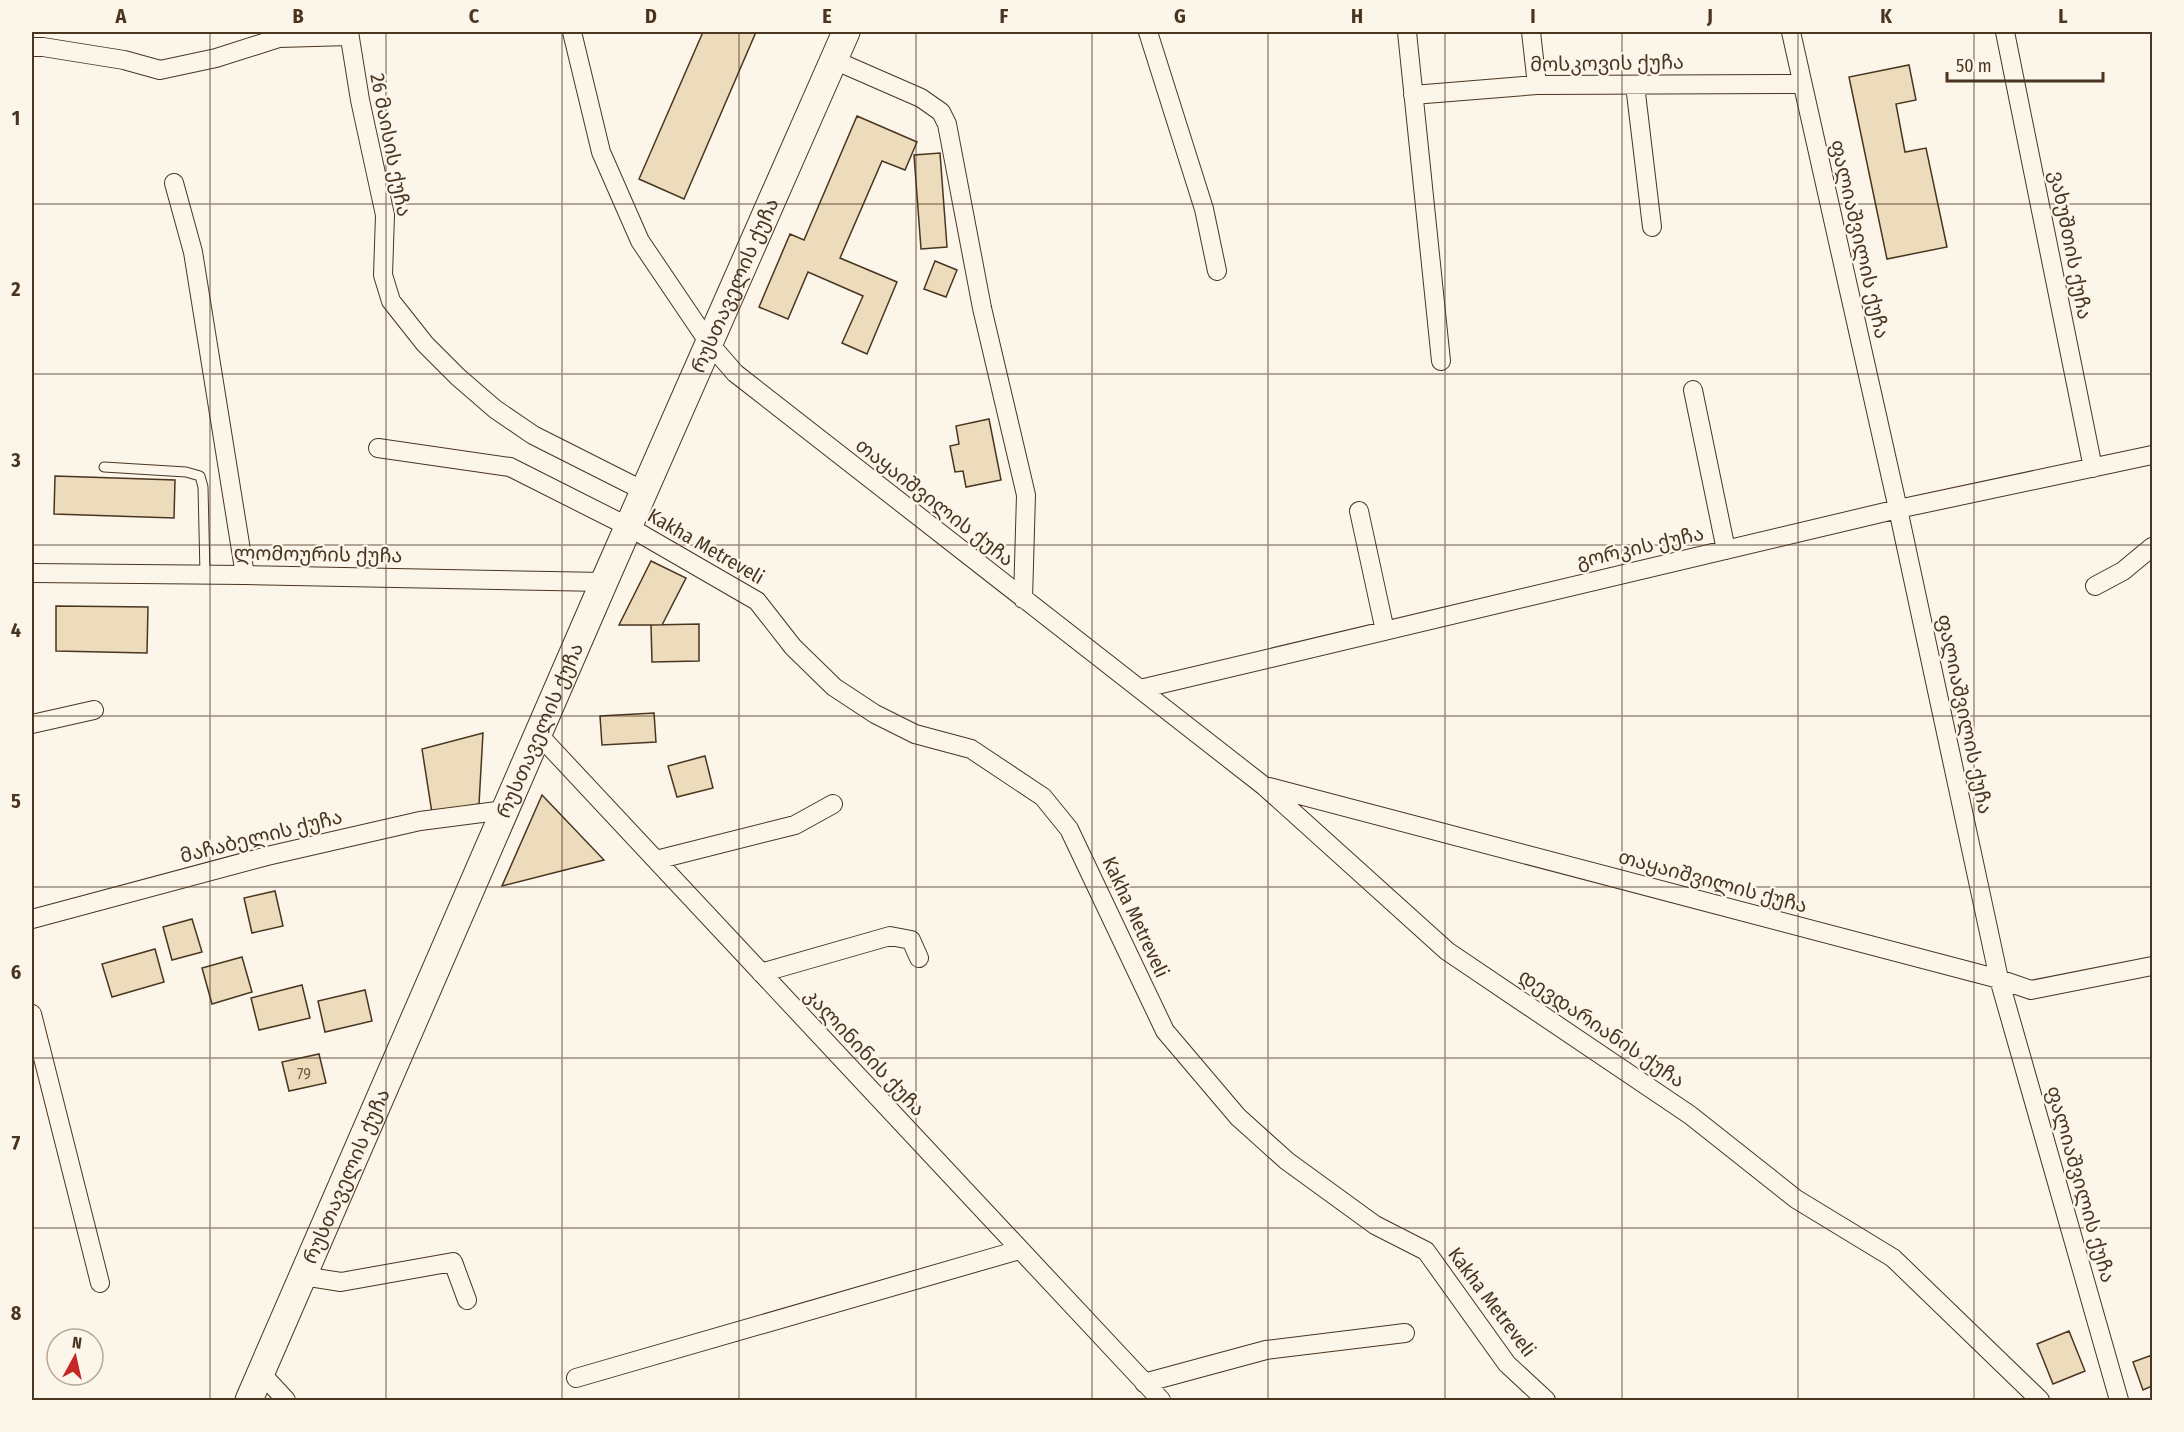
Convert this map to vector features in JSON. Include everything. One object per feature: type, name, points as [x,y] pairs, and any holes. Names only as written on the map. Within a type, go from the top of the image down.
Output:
[{"type":"main road","name":"რუსთაველის ქუჩა","points":[[249,1401],[604,582],[846,32]]},
{"type":"street","name":"თაყაიშვილის ქუჩა","points":[[572,32],[601,152],[640,241],[709,343],[735,373],[1140,689]]},
{"type":"street","points":[[1148,32],[1204,209],[1217,271]]},
{"type":"street","points":[[1407,32],[1441,361]]},
{"type":"street","points":[[1531,32],[1537,85]]},
{"type":"street","name":"ფალიაშვილის ქუჩა","points":[[1791,32],[1898,509],[1999,979],[2119,1401]]},
{"type":"street","name":"ვახუშთის ქუჩა","points":[[2005,32],[2093,468]]},
{"type":"street","name":"26 მაისის ქუჩა","points":[[32,47],[124,60],[160,70],[216,58],[279,38],[349,34],[360,100],[385,215],[383,275],[391,301],[425,344],[495,409],[533,435],[644,491]]},
{"type":"street","points":[[834,60],[921,98],[941,112],[947,124],[982,308],[1026,495],[1023,599]]},
{"type":"street","name":"მოსკოვის ქუჩა","points":[[1413,95],[1537,85],[1801,84]]},
{"type":"street","points":[[1635,85],[1652,226]]},
{"type":"street","points":[[174,183],[193,252],[245,574]]},
{"type":"street","points":[[1693,390],[1726,550]]},
{"type":"street","name":"Kakha Metreveli","points":[[378,448],[510,467],[628,527],[757,601],[793,647],[834,687],[874,714],[915,734],[971,749],[1043,797],[1069,829],[1165,1031],[1238,1117],[1287,1161],[1375,1225],[1426,1251],[1507,1364],[1546,1401]]},
{"type":"street","name":"გორკის ქუჩა","points":[[1140,689],[1898,509],[2152,454]]},
{"type":"street","points":[[1359,511],[1385,631]]},
{"type":"street","points":[[2095,586],[2123,571],[2152,546]]},
{"type":"street","name":"ლომოურის ქუჩა","points":[[32,573],[245,574],[604,582]]},
{"type":"street","name":"დევდარიანის ქუჩა","points":[[1140,689],[1264,786],[1448,951],[1690,1115],[1796,1199],[1893,1258],[2040,1401]]},
{"type":"street","points":[[32,724],[94,710]]},
{"type":"street","name":"კალინინის ქუჩა","points":[[538,734],[1161,1401]]},
{"type":"street","name":"თაყაიშვილის ქუჩა","points":[[1264,786],[1999,979],[2031,990],[2152,966]]},
{"type":"street","points":[[656,860],[795,825],[833,804]]},
{"type":"street","name":"მაჩაბელის ქუჩა","points":[[32,919],[278,853],[420,821],[505,810]]},
{"type":"street","points":[[761,973],[890,936],[911,940],[919,958]]},
{"type":"street","points":[[32,1014],[100,1283]]},
{"type":"street","points":[[576,1378],[1019,1250]]},
{"type":"street","points":[[303,1276],[341,1282],[453,1262],[467,1300]]},
{"type":"street","points":[[1144,1383],[1266,1350],[1405,1333]]},
{"type":"street","points":[[261,1373],[286,1401]]},
{"type":"lane","points":[[105,467],[186,472],[200,476],[203,487],[205,574]]},
{"type":"building","points":[[703,32],[756,32],[684,199],[639,179]]},
{"type":"building","points":[[1909,65],[1916,100],[1896,104],[1905,152],[1926,148],[1947,247],[1887,259],[1849,77]]},
{"type":"building","points":[[857,116],[917,142],[905,170],[882,161],[840,258],[897,282],[867,354],[842,343],[863,296],[808,272],[788,319],[759,307],[790,234],[804,240]]},
{"type":"building","points":[[940,153],[947,247],[921,249],[914,155]]},
{"type":"building","points":[[935,261],[957,270],[946,297],[924,289]]},
{"type":"building","points":[[989,419],[1001,480],[966,487],[963,471],[955,472],[950,446],[959,444],[956,426]]},
{"type":"building","points":[[55,476],[175,480],[174,518],[54,514]]},
{"type":"building","points":[[651,561],[686,578],[662,625],[619,625]]},
{"type":"building","points":[[56,606],[148,607],[147,653],[56,651]]},
{"type":"building","points":[[699,624],[699,661],[652,662],[651,625]]},
{"type":"building","points":[[654,713],[656,742],[602,745],[600,716]]},
{"type":"building","points":[[483,733],[479,804],[432,813],[422,749]]},
{"type":"building","points":[[705,756],[713,788],[677,797],[668,766]]},
{"type":"building","points":[[542,795],[604,860],[502,886]]},
{"type":"building","points":[[275,891],[283,926],[252,933],[244,898]]},
{"type":"building","points":[[192,919],[202,952],[172,960],[163,927]]},
{"type":"building","points":[[155,949],[164,982],[112,997],[102,964]]},
{"type":"building","points":[[242,957],[252,992],[212,1004],[202,968]]},
{"type":"building","points":[[302,985],[310,1018],[259,1030],[251,998]]},
{"type":"building","points":[[365,990],[372,1021],[325,1032],[318,1001]]},
{"type":"building","points":[[319,1054],[326,1083],[289,1091],[282,1062]]},
{"type":"building","points":[[2069,1331],[2085,1371],[2053,1384],[2037,1344]]},
{"type":"building","points":[[2152,1355],[2152,1386],[2143,1390],[2133,1362]]}]
